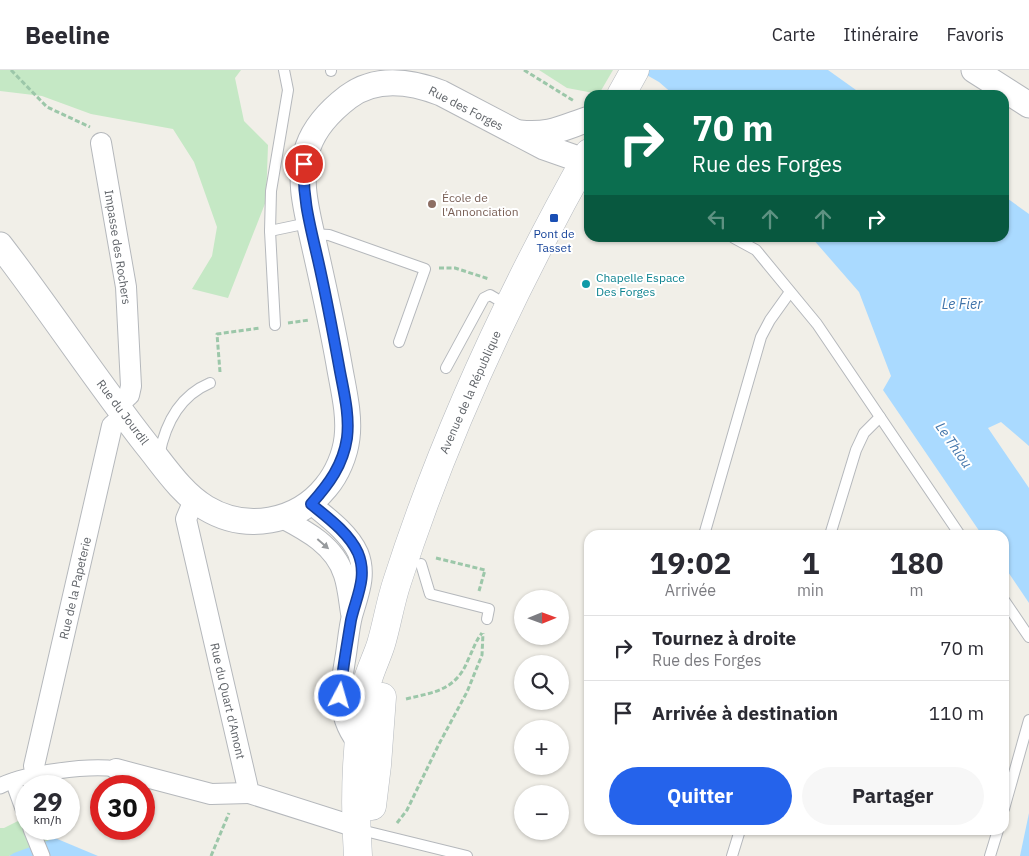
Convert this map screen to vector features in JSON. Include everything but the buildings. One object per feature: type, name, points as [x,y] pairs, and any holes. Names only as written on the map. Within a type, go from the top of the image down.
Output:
[{"type":"main road","name":"Avenue de la République","points":[[366,842],[358,745],[367,682],[381,644],[397,580],[441,458],[465,399],[509,306],[584,161]]},
{"type":"main road","name":"Avenue de la République","points":[[366,842],[377,765],[382,685],[381,644]]},
{"type":"street","points":[[974,70],[1005,90]]},
{"type":"street","name":"Rue des Forges","points":[[311,504],[328,486],[337,470],[347,438],[344,394],[303,185],[304,164],[308,146],[316,130],[343,101],[361,88],[385,83],[403,83],[424,86],[441,93],[544,147],[584,157]]},
{"type":"street","points":[[1009,92],[1029,105]]},
{"type":"street","name":"Rue des Forges","points":[[513,132],[537,134],[554,132],[584,121]]},
{"type":"street","name":"Impasse des Rochers","points":[[101,143],[126,287],[131,386],[121,411]]},
{"type":"street","name":"Rue du Jourdil","points":[[0,245],[121,411],[176,482],[194,500],[216,514],[231,518],[262,521],[282,518],[311,504]]},
{"type":"street","name":"Rue de la Papeterie","points":[[34,766],[112,426],[121,411]]},
{"type":"street","name":"Rue du Quart d'Amont","points":[[194,500],[186,519],[243,793]]},
{"type":"street","points":[[311,504],[328,518],[350,541],[361,562],[361,587],[352,618],[340,696],[343,717],[358,745],[377,765]]},
{"type":"street","points":[[282,518],[307,531],[335,557],[344,576],[352,618]]},
{"type":"street","points":[[15,795],[7,783],[88,768],[116,770],[211,794],[243,793],[366,842]]},
{"type":"street","points":[[35,840],[42,856]]},
{"type":"lane","points":[[275,325],[270,231],[271,191],[288,90],[284,70]]},
{"type":"lane","points":[[270,231],[311,228],[425,269],[399,342]]},
{"type":"lane","points":[[741,242],[756,250],[817,324],[957,530]]},
{"type":"lane","points":[[705,530],[761,337],[770,320],[790,292]]},
{"type":"lane","points":[[446,368],[484,298],[493,296],[509,306]]},
{"type":"lane","points":[[159,459],[162,440],[178,406],[198,388],[210,383]]},
{"type":"lane","points":[[832,530],[856,450],[864,433],[880,416]]},
{"type":"lane","points":[[421,564],[430,594],[489,609],[487,620]]},
{"type":"lane","points":[[1009,607],[1029,637]]},
{"type":"lane","points":[[1009,791],[1029,720]]},
{"type":"lane","points":[[732,856],[738,835]]},
{"type":"lane","points":[[990,856],[996,835]]},
{"type":"lane","points":[[366,842],[467,856]]},
{"type":"path","points":[[10,70],[47,106],[93,129],[101,143]]},
{"type":"path","points":[[524,70],[584,108]]},
{"type":"path","points":[[455,268],[490,279]]},
{"type":"path","points":[[217,334],[243,331]]},
{"type":"path","points":[[436,558],[485,570],[475,606]]},
{"type":"path","points":[[366,842],[407,810],[467,692],[482,655],[483,632],[487,620]]},
{"type":"path","points":[[400,700],[438,692],[458,680],[468,662],[474,643],[483,632]]},
{"type":"path","points":[[211,856],[243,793]]},
{"type":"green space","points":[[0,70],[241,70],[235,78],[244,121],[268,145],[266,201],[228,298],[192,289],[212,256],[217,227],[194,162],[173,129],[91,114],[42,96],[0,91]]},
{"type":"green space","points":[[539,70],[613,70],[601,90],[584,91],[567,88]]},
{"type":"green space","points":[[15,822],[15,840],[50,840],[9,856],[0,856],[0,828]]},
{"type":"water","points":[[638,70],[828,70],[856,90],[668,90],[659,82]]},
{"type":"water","name":"Le Fier","points":[[1009,200],[1029,214],[1029,446],[1001,422],[988,428],[1029,488],[1029,603],[1009,573],[1009,530],[979,530],[883,390],[891,376],[859,292],[815,242],[1009,242]]},
{"type":"water","points":[[1029,813],[1029,856],[1020,856]]},
{"type":"water","points":[[50,840],[60,840],[98,856],[9,856]]},
{"type":"place","name":"École de l'Annonciation","points":[[432,204]]},
{"type":"place","name":"Pont de Tasset","points":[[554,218]]},
{"type":"place","name":"Chapelle Espace Des Forges","points":[[586,284]]},
{"type":"route","points":[[304,164],[303,185],[306,207],[330,317],[344,394],[347,422],[347,438],[337,470],[328,486],[311,504],[328,518],[350,541],[361,562],[362,575],[361,587],[352,618],[340,696]]},
{"type":"water label","name":"Le Thiou","points":[[954,445]]}]
